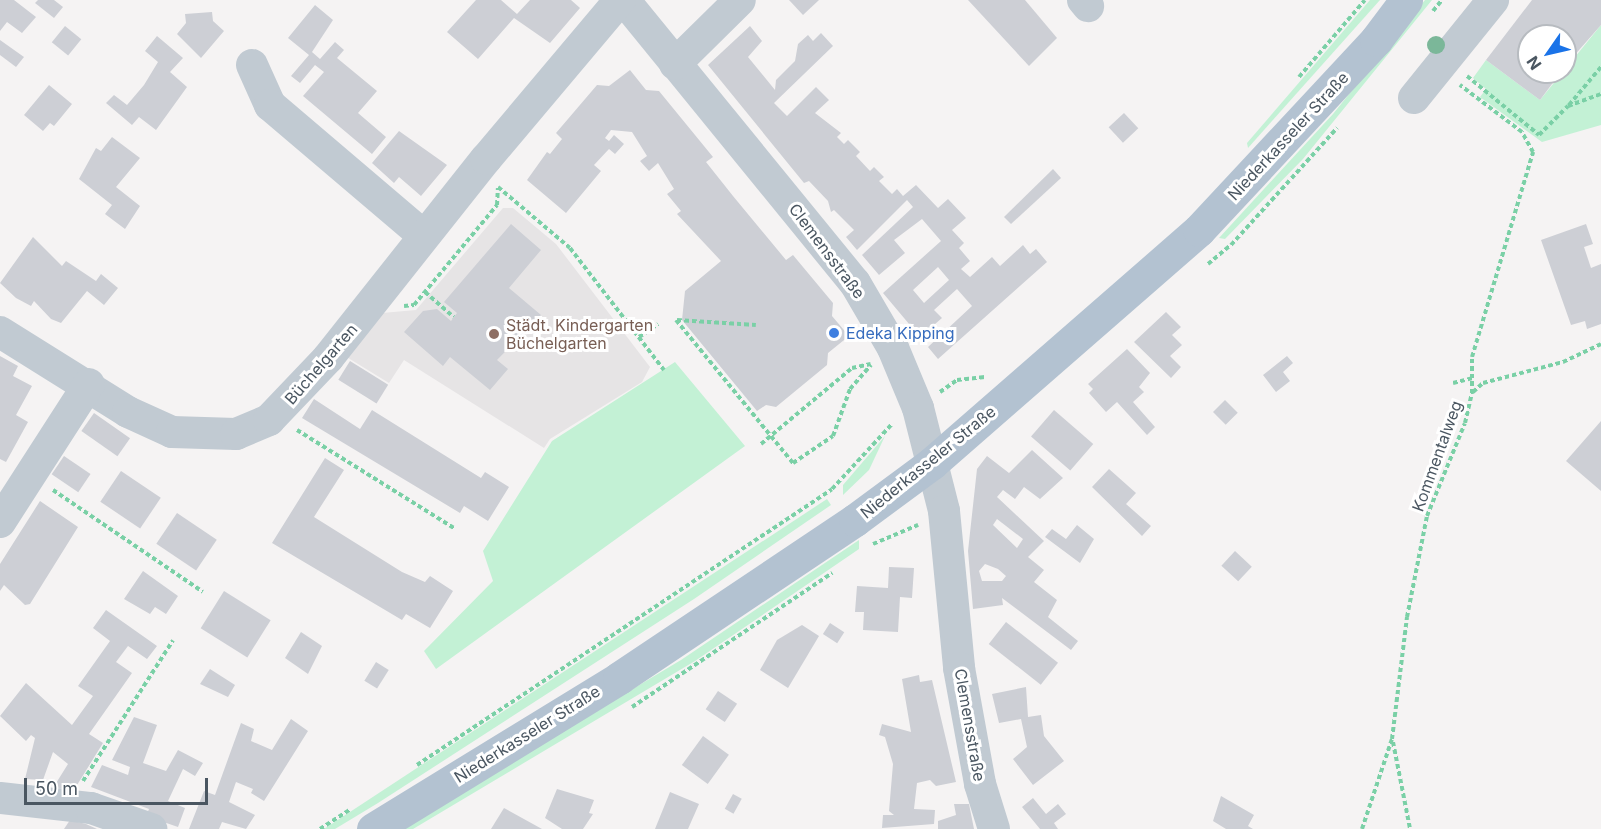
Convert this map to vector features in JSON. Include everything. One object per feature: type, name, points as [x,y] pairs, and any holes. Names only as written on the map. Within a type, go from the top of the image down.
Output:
[{"type":"main road","name":"Niederkasseler Straße","points":[[366,816],[619,678],[855,520],[932,463],[1144,282],[1199,230],[1376,40],[1406,0]]},
{"type":"street","name":"Clemensstraße","points":[[622,0],[855,283],[882,356],[918,408],[944,511],[959,668],[980,784],[994,829]]},
{"type":"street","name":"Büchelgarten","points":[[0,332],[89,384],[128,412],[172,432],[236,434],[274,416],[300,392],[424,236],[488,178],[622,0]]},
{"type":"street","points":[[675,64],[740,0]]},
{"type":"street","points":[[1414,98],[1493,0]]},
{"type":"street","points":[[252,65],[270,105],[424,236]]},
{"type":"street","points":[[0,522],[89,384]]},
{"type":"street","points":[[0,798],[68,804],[151,829]]},
{"type":"path","points":[[1292,85],[1365,0]]},
{"type":"path","name":"Kommentalweg","points":[[1362,829],[1392,739],[1407,617],[1426,516],[1472,393],[1472,357],[1533,152],[1522,132],[1461,86],[1447,57]]},
{"type":"path","points":[[1484,92],[1539,135],[1568,106],[1601,67]]},
{"type":"path","points":[[1568,106],[1601,94]]},
{"type":"path","points":[[375,300],[386,307],[414,305],[497,205],[488,178]]},
{"type":"path","points":[[488,178],[570,248],[664,370]]},
{"type":"path","points":[[425,292],[454,317]]},
{"type":"path","points":[[756,325],[676,320],[793,463],[833,436],[850,389],[882,356]]},
{"type":"path","points":[[639,337],[658,324]]},
{"type":"path","points":[[1472,393],[1483,384],[1563,362],[1601,344]]},
{"type":"path","points":[[761,444],[852,368],[882,356]]},
{"type":"path","points":[[408,772],[832,489],[884,428],[918,408],[957,380],[990,374]]},
{"type":"path","points":[[1453,383],[1473,378]]},
{"type":"path","points":[[274,416],[454,528]]},
{"type":"path","points":[[30,474],[203,592]]},
{"type":"path","points":[[68,804],[173,640]]},
{"type":"path","points":[[1392,739],[1410,829]]},
{"type":"path","points":[[320,829],[366,816]]},
{"type":"shaded area","name":"Städt. Kindergarten Büchelgarten","points":[[503,208],[513,208],[556,244],[650,367],[642,382],[550,439],[544,448],[404,360],[389,383],[345,356],[382,313],[416,310]]},
{"type":"green space","points":[[1370,0],[1380,0],[1248,148],[1247,143]]},
{"type":"green space","points":[[1425,0],[1432,0],[1303,159],[1225,239],[1219,238],[1333,114]]},
{"type":"green space","points":[[1601,25],[1601,125],[1542,142],[1480,97],[1486,89],[1473,78],[1486,60],[1540,100],[1553,84],[1577,84],[1577,55]]},
{"type":"green space","points":[[675,362],[745,446],[436,669],[424,651],[493,581],[483,551],[552,441]]},
{"type":"green space","points":[[885,436],[869,470],[843,495],[843,485]]},
{"type":"green space","points":[[827,499],[831,505],[694,599],[378,803],[335,829],[324,829]]},
{"type":"green space","points":[[859,540],[859,549],[695,661],[413,829],[399,829],[681,660]]},
{"type":"building","points":[[0,0],[14,0],[36,17],[22,33],[7,22],[0,31]]},
{"type":"building","points":[[38,0],[54,0],[63,7],[54,18],[35,3]]},
{"type":"building","points":[[476,0],[501,0],[517,14],[530,0],[571,0],[580,8],[550,43],[514,18],[478,59],[447,32]]},
{"type":"building","points":[[789,0],[819,0],[803,15]]},
{"type":"building","points":[[968,0],[1025,0],[1057,38],[1029,66]]},
{"type":"building","points":[[1532,0],[1601,0],[1601,25],[1577,52],[1577,24],[1517,24],[1517,83],[1486,60]]},
{"type":"building","points":[[315,5],[333,20],[312,52],[320,59],[335,42],[344,50],[337,58],[377,91],[358,113],[386,137],[372,154],[303,96],[324,72],[315,65],[300,83],[291,76],[309,55],[288,38]]},
{"type":"building","points":[[212,12],[213,21],[224,31],[201,58],[177,34],[186,23],[185,14]]},
{"type":"building","points":[[65,26],[81,39],[68,56],[52,42]]},
{"type":"building","points":[[750,26],[762,41],[748,57],[775,90],[776,80],[795,61],[798,44],[808,35],[813,41],[821,33],[833,46],[774,103],[787,116],[816,87],[829,100],[815,113],[841,133],[837,137],[844,144],[848,140],[860,152],[856,156],[870,171],[874,167],[884,177],[879,181],[892,194],[897,189],[903,196],[916,185],[938,208],[948,199],[966,218],[952,230],[964,243],[959,248],[970,261],[961,269],[970,277],[992,257],[1000,266],[1023,245],[1030,254],[1036,249],[1047,262],[938,359],[928,347],[972,306],[957,289],[934,310],[942,318],[920,337],[883,293],[941,241],[922,219],[894,240],[905,253],[879,275],[862,255],[913,207],[907,200],[857,250],[846,237],[854,230],[834,210],[831,212],[828,201],[809,181],[804,183],[708,65]],"holes":[[[938,267],[949,280],[924,303],[913,290]]]},
{"type":"building","points":[[157,36],[183,58],[170,72],[187,87],[156,130],[139,117],[132,125],[106,103],[114,95],[127,105],[144,85],[158,62],[145,51]]},
{"type":"building","points":[[0,40],[24,57],[16,67],[0,55]]},
{"type":"building","points":[[630,70],[646,90],[659,91],[713,157],[706,162],[733,196],[786,260],[793,255],[833,303],[832,316],[849,336],[828,353],[827,365],[776,407],[766,405],[757,411],[682,320],[685,291],[721,261],[677,214],[681,211],[667,194],[674,189],[658,163],[649,171],[640,161],[647,156],[632,132],[611,130],[605,138],[609,141],[614,135],[624,144],[615,154],[609,149],[594,165],[601,171],[566,213],[527,180],[547,152],[550,154],[562,139],[556,133],[597,85],[609,86]]},
{"type":"building","points":[[1518,84],[1552,84],[1540,100]]},
{"type":"building","points":[[49,85],[72,104],[54,126],[50,123],[43,131],[24,115]]},
{"type":"building","points":[[1124,113],[1138,128],[1123,143],[1109,127]]},
{"type":"building","points":[[399,131],[447,165],[421,196],[399,177],[394,183],[372,163]]},
{"type":"building","points":[[112,137],[140,158],[116,187],[140,206],[125,229],[105,214],[112,205],[79,179],[96,148],[101,151]]},
{"type":"building","points":[[1053,169],[1061,178],[1011,224],[1004,217]]},
{"type":"building","points":[[511,224],[541,250],[509,288],[541,315],[497,360],[508,369],[490,390],[450,357],[443,366],[404,332],[423,311],[437,309],[451,321],[457,313],[444,302]]},
{"type":"building","points":[[1586,224],[1593,244],[1584,247],[1591,268],[1601,264],[1601,324],[1587,329],[1585,321],[1571,325],[1541,240]]},
{"type":"building","points":[[33,237],[62,266],[66,261],[96,281],[101,274],[118,288],[104,305],[87,291],[61,323],[51,319],[34,301],[31,306],[16,298],[0,283]]},
{"type":"building","points":[[1166,312],[1181,327],[1172,335],[1182,345],[1170,356],[1181,367],[1171,378],[1134,342]]},
{"type":"building","points":[[1127,349],[1150,373],[1139,387],[1144,392],[1133,402],[1155,427],[1147,435],[1117,402],[1106,412],[1089,393],[1093,389],[1088,384]]},
{"type":"building","points":[[0,356],[18,366],[13,376],[32,386],[16,415],[28,422],[6,462],[0,459]]},
{"type":"building","points":[[1287,356],[1293,363],[1283,372],[1290,381],[1276,392],[1263,375]]},
{"type":"building","points":[[350,361],[388,385],[377,404],[338,380]]},
{"type":"building","points":[[314,399],[360,429],[372,410],[481,478],[485,472],[509,487],[488,521],[464,506],[460,513],[302,418]]},
{"type":"building","points":[[1225,400],[1238,413],[1226,425],[1213,412]]},
{"type":"building","points":[[1054,410],[1093,444],[1070,471],[1031,436]]},
{"type":"building","points":[[94,413],[130,438],[117,456],[81,431]]},
{"type":"building","points":[[1601,421],[1601,491],[1566,461]]},
{"type":"building","points":[[1032,450],[1063,478],[1040,499],[1024,487],[1015,499],[1003,490],[997,497],[1044,541],[1028,557],[1044,570],[1034,582],[1057,600],[1048,617],[1078,641],[1071,650],[1002,598],[1003,605],[973,609],[968,551],[977,469],[987,456],[1009,473]],"holes":[[[997,519],[1023,539],[1017,548],[993,525]],[[985,564],[998,569],[1006,576],[1002,581],[982,581],[979,571]]]},
{"type":"building","points":[[64,456],[91,474],[78,492],[52,474]]},
{"type":"building","points":[[325,458],[344,470],[314,517],[402,572],[425,582],[430,576],[453,591],[430,628],[406,614],[402,620],[272,543]]},
{"type":"building","points":[[1109,469],[1136,493],[1126,504],[1151,526],[1142,536],[1092,487]]},
{"type":"building","points":[[121,471],[161,498],[140,529],[100,502]]},
{"type":"building","points":[[40,501],[78,527],[30,604],[25,605],[4,585],[0,591],[0,564]]},
{"type":"building","points":[[177,513],[217,540],[196,571],[156,544]]},
{"type":"building","points":[[1077,525],[1094,539],[1080,563],[1045,537],[1052,529],[1066,539]]},
{"type":"building","points":[[1235,551],[1252,567],[1238,581],[1221,566]]},
{"type":"building","points":[[889,567],[914,568],[912,598],[900,597],[898,632],[863,630],[864,612],[855,612],[857,586],[888,588]]},
{"type":"building","points":[[143,571],[178,596],[166,614],[155,607],[150,614],[124,599]]},
{"type":"building","points":[[224,591],[271,620],[247,657],[201,628]]},
{"type":"building","points":[[106,610],[157,646],[147,659],[128,646],[116,662],[132,673],[89,734],[103,743],[74,790],[53,788],[68,764],[53,752],[43,780],[25,779],[35,738],[31,735],[26,741],[0,716],[26,683],[72,725],[93,696],[78,686],[110,641],[93,628]]},
{"type":"building","points":[[1006,622],[1058,663],[1041,685],[989,644]]},
{"type":"building","points":[[830,623],[844,632],[837,643],[823,634]]},
{"type":"building","points":[[802,625],[819,636],[788,688],[760,670],[777,640]]},
{"type":"building","points":[[301,632],[322,646],[308,674],[285,658]]},
{"type":"building","points":[[376,662],[389,670],[377,689],[364,681]]},
{"type":"building","points":[[210,669],[235,685],[228,697],[200,684]]},
{"type":"building","points":[[919,675],[920,682],[932,680],[956,782],[936,786],[930,780],[917,783],[914,809],[935,810],[934,824],[882,828],[883,815],[894,815],[889,811],[893,764],[885,737],[879,735],[882,724],[911,732],[902,679]]},
{"type":"building","points":[[1026,687],[1028,717],[1041,715],[1044,736],[1064,761],[1033,785],[1013,759],[1027,747],[1021,719],[999,723],[992,694]]},
{"type":"building","points":[[718,691],[737,704],[725,722],[706,709]]},
{"type":"building","points":[[134,717],[157,725],[143,763],[166,771],[178,750],[203,763],[195,776],[183,769],[168,801],[185,808],[178,827],[146,816],[149,809],[91,787],[102,765],[128,775],[130,767],[112,760]]},
{"type":"building","points":[[291,719],[308,731],[264,801],[251,793],[253,789],[236,782],[229,802],[255,815],[246,829],[222,822],[219,829],[189,829],[204,791],[215,795],[241,723],[254,729],[251,741],[272,750]]},
{"type":"building","points":[[703,736],[729,755],[708,784],[682,765]]},
{"type":"building","points":[[557,789],[594,800],[589,813],[593,814],[583,829],[562,829],[545,818]]},
{"type":"building","points":[[670,792],[699,804],[688,829],[655,829]]},
{"type":"building","points":[[733,794],[742,799],[734,814],[725,809]]},
{"type":"building","points":[[1221,796],[1254,815],[1248,826],[1253,829],[1226,829],[1213,821]]},
{"type":"building","points":[[1033,798],[1046,814],[1058,804],[1066,814],[1054,823],[1058,829],[1040,829],[1022,807]]},
{"type":"building","points":[[954,804],[969,804],[974,829],[938,829],[938,821],[956,815]]},
{"type":"building","points":[[504,808],[542,829],[491,829]]},
{"type":"building","points":[[70,820],[86,824],[97,829],[64,829]]},
{"type":"place","name":"Edeka Kipping","points":[[834,333]]},
{"type":"place","name":"Städt. Kindergarten Büchelgarten","points":[[494,334]]}]
